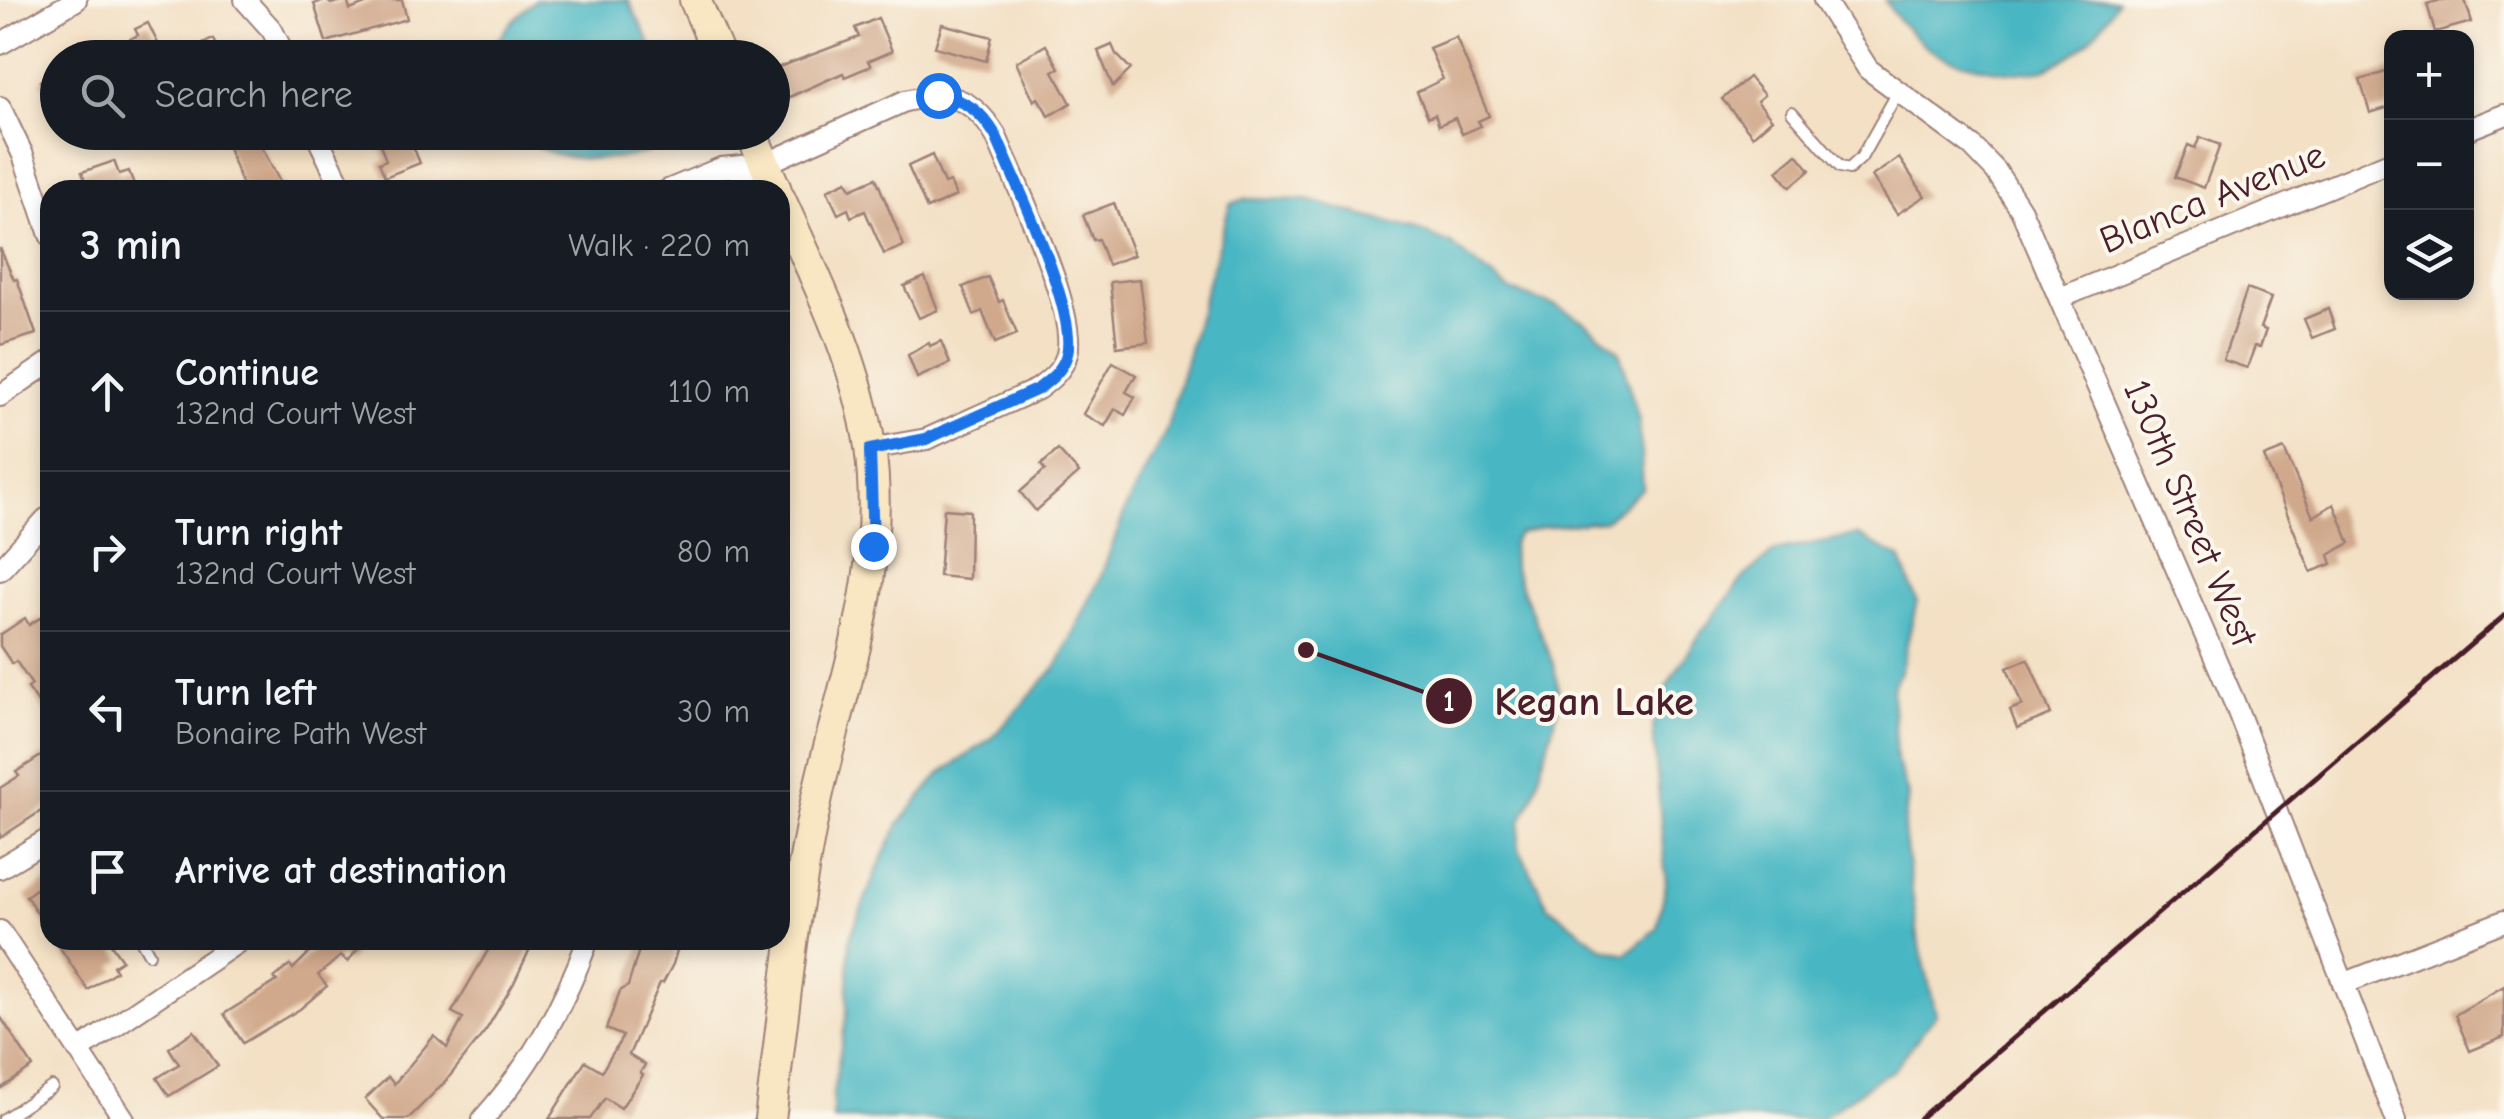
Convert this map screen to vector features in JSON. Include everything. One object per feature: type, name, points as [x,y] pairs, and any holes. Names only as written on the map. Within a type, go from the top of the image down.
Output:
[{"type":"street","points":[[0,44],[76,0]]},
{"type":"street","points":[[245,0],[277,40]]},
{"type":"street","points":[[695,0],[712,40]]},
{"type":"street","name":"130th Street West","points":[[1824,0],[1868,68],[1972,146],[1996,171],[2021,210],[2235,704],[2396,1119]]},
{"type":"street","points":[[692,180],[721,168],[770,177],[904,101],[938,95],[971,106],[986,118],[1066,311],[1067,356],[1052,378],[1038,389],[926,439],[870,450]]},
{"type":"street","points":[[0,106],[40,206]]},
{"type":"street","points":[[2474,127],[2504,115]]},
{"type":"street","points":[[323,150],[338,180]]},
{"type":"street","points":[[759,150],[770,177]]},
{"type":"street","name":"Blanca Avenue","points":[[2060,298],[2384,164]]},
{"type":"street","points":[[770,1119],[802,873],[868,594],[873,546],[870,450],[855,380],[790,221]]},
{"type":"street","points":[[0,396],[40,369]]},
{"type":"street","points":[[0,550],[40,522]]},
{"type":"street","points":[[0,570],[40,526]]},
{"type":"street","points":[[0,868],[40,844]]},
{"type":"street","points":[[2343,984],[2504,920]]},
{"type":"street","points":[[0,932],[124,1119]]},
{"type":"street","points":[[78,1050],[227,950]]},
{"type":"street","points":[[483,1119],[535,1050],[568,990],[584,950]]},
{"type":"lane","points":[[1792,112],[1840,167],[1849,168],[1861,158],[1898,91]]},
{"type":"lane","points":[[146,950],[149,954]]},
{"type":"lane","points":[[4,1119],[52,1087]]},
{"type":"water","points":[[535,0],[628,0],[648,40],[498,40]]},
{"type":"water","points":[[1885,0],[2118,0],[2080,49],[2047,68],[2022,72],[1972,65],[1933,51],[1906,28]]},
{"type":"water","points":[[545,150],[652,150],[597,159]]},
{"type":"water","points":[[1246,199],[1307,200],[1420,231],[1451,244],[1511,291],[1557,306],[1585,322],[1619,351],[1639,421],[1643,488],[1604,521],[1543,527],[1518,534],[1512,543],[1513,567],[1554,666],[1560,701],[1533,797],[1521,820],[1518,846],[1548,906],[1603,948],[1626,954],[1657,928],[1666,884],[1653,727],[1658,700],[1700,634],[1744,577],[1775,551],[1857,535],[1900,558],[1917,601],[1901,669],[1892,689],[1896,759],[1908,795],[1904,831],[1918,937],[1936,1014],[1893,1071],[1821,1119],[833,1119],[833,1093],[847,1012],[850,937],[877,870],[899,824],[940,774],[992,738],[1058,665],[1101,576],[1128,503],[1166,431],[1230,204]]},
{"type":"building","points":[[347,0],[350,10],[375,0],[402,0],[407,19],[325,40],[314,4]]},
{"type":"building","points":[[2465,0],[2472,22],[2434,30],[2427,4]]},
{"type":"building","points":[[878,18],[892,51],[868,61],[871,66],[845,77],[843,73],[790,97],[790,63],[859,37],[855,28]]},
{"type":"building","points":[[148,23],[156,40],[128,40],[138,35],[135,29]]},
{"type":"building","points":[[942,24],[992,37],[986,61],[935,47]]},
{"type":"building","points":[[1456,37],[1489,116],[1478,121],[1481,126],[1462,134],[1455,118],[1439,125],[1435,114],[1428,117],[1417,92],[1443,79],[1429,48]]},
{"type":"building","points":[[1046,45],[1059,68],[1053,71],[1071,103],[1049,116],[1038,98],[1034,101],[1016,62]]},
{"type":"building","points":[[1112,45],[1131,69],[1113,87],[1098,51]]},
{"type":"building","points":[[2384,72],[2384,109],[2370,113],[2360,80]]},
{"type":"building","points":[[1749,77],[1764,95],[1757,101],[1772,119],[1753,136],[1722,99]]},
{"type":"building","points":[[2200,137],[2220,145],[2204,188],[2175,177],[2188,145],[2195,148]]},
{"type":"building","points":[[229,150],[263,150],[279,180],[240,180]]},
{"type":"building","points":[[382,150],[415,150],[420,163],[385,177],[379,163],[386,160]]},
{"type":"building","points":[[1797,154],[1810,170],[1790,187],[1777,171]]},
{"type":"building","points":[[932,155],[944,184],[950,182],[956,196],[927,209],[908,166]]},
{"type":"building","points":[[1899,158],[1925,196],[1897,214],[1872,176]]},
{"type":"building","points":[[114,161],[119,174],[129,171],[132,180],[85,180],[82,172]]},
{"type":"building","points":[[876,178],[904,246],[884,254],[865,211],[851,217],[848,209],[838,214],[827,190],[847,181],[851,189]]},
{"type":"building","points":[[1114,203],[1134,255],[1108,265],[1083,215]]},
{"type":"building","points":[[0,248],[14,280],[17,279],[36,334],[0,345]]},
{"type":"building","points":[[925,277],[938,310],[919,318],[904,286]]},
{"type":"building","points":[[988,277],[1017,334],[995,343],[982,311],[974,315],[963,287]]},
{"type":"building","points":[[1140,279],[1148,343],[1117,347],[1110,282]]},
{"type":"building","points":[[2247,289],[2271,298],[2260,328],[2266,330],[2247,368],[2223,360]]},
{"type":"building","points":[[2328,309],[2335,329],[2312,338],[2304,319]]},
{"type":"building","points":[[941,341],[950,363],[917,378],[908,355]]},
{"type":"building","points":[[1113,362],[1136,375],[1126,392],[1135,397],[1125,415],[1115,409],[1105,426],[1083,414]]},
{"type":"building","points":[[2284,449],[2313,517],[2334,504],[2350,543],[2329,555],[2332,564],[2311,572],[2264,457]]},
{"type":"building","points":[[1058,450],[1079,473],[1036,511],[1020,492],[1045,470],[1041,465]]},
{"type":"building","points":[[944,509],[970,511],[969,579],[939,576]]},
{"type":"building","points":[[25,618],[29,625],[40,618],[40,705],[16,661],[12,664],[0,646],[0,635]]},
{"type":"building","points":[[2028,659],[2051,714],[2017,728],[2010,710],[2022,705],[2007,668]]},
{"type":"building","points":[[40,756],[40,812],[0,838],[0,788],[19,776],[16,772]]},
{"type":"building","points":[[40,886],[40,917],[26,896]]},
{"type":"building","points":[[62,950],[115,950],[122,960],[113,966],[116,971],[88,990]]},
{"type":"building","points":[[312,950],[357,950],[348,962],[341,956],[318,975],[327,986],[300,1009],[243,1043],[224,1014],[277,981],[274,978],[290,965],[293,969]]},
{"type":"building","points":[[488,950],[529,950],[486,1030],[446,1081],[408,1119],[383,1119],[365,1099],[388,1077],[394,1084],[434,1036],[447,1048],[463,1018],[452,1012]]},
{"type":"building","points":[[639,950],[677,950],[629,1055],[645,1065],[640,1073],[643,1075],[621,1108],[605,1098],[590,1119],[549,1119],[585,1061],[602,1071],[623,1036],[606,1029],[620,991],[628,986]]},
{"type":"building","points":[[2504,986],[2504,1037],[2470,1051],[2455,1015]]},
{"type":"building","points":[[0,1016],[33,1067],[0,1089]]},
{"type":"building","points":[[194,1031],[218,1066],[169,1096],[157,1078],[179,1064],[169,1048]]},
{"type":"railway","points":[[1919,1119],[2504,616]]},
{"type":"place","name":"Kegan Lake","points":[[1306,650]]},
{"type":"route","points":[[873,546],[870,450],[926,439],[1038,389],[1052,378],[1067,356],[1066,311],[996,136],[986,118],[971,106],[938,95]]}]
